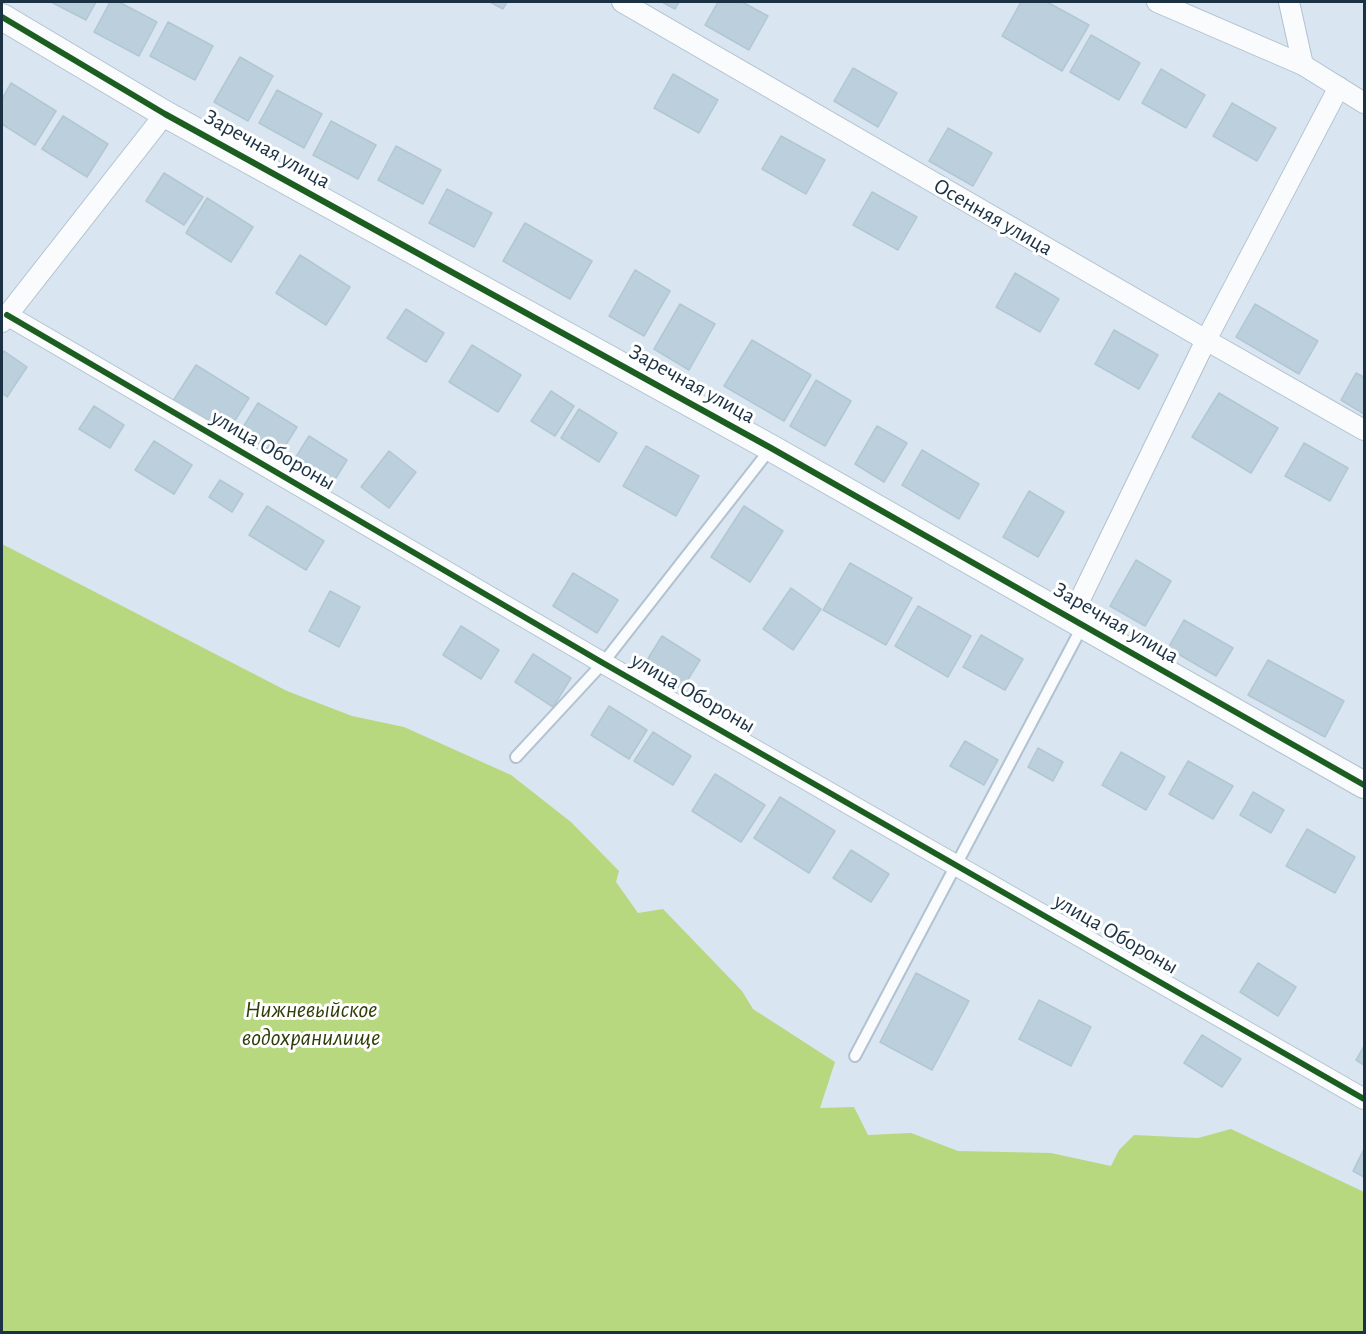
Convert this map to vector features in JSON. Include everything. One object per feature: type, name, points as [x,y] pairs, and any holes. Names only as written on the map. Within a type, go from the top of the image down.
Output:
[{"type":"street","name":"Осенняя улица","points":[[622,2],[1365,430]]},
{"type":"street","points":[[1157,2],[1303,65],[1365,103]]},
{"type":"street","points":[[1289,2],[1303,65]]},
{"type":"street","name":"Заречная улица","points":[[2,17],[165,114],[771,448],[1365,785]]},
{"type":"street","points":[[1077,622],[1206,340],[1339,87]]},
{"type":"street","points":[[4,319],[165,114]]},
{"type":"street","name":"улица Обороны","points":[[4,319],[1365,1099]]},
{"type":"lane","points":[[516,757],[603,663],[771,448]]},
{"type":"lane","points":[[855,1056],[956,863],[1077,622]]},
{"type":"water","name":"Нижневыйское водохранилище","points":[[2,544],[287,691],[352,716],[404,727],[511,775],[571,822],[619,871],[616,882],[638,913],[663,909],[742,991],[753,1009],[835,1062],[820,1108],[854,1107],[868,1135],[911,1133],[958,1151],[1051,1153],[1111,1166],[1119,1150],[1134,1135],[1198,1138],[1231,1129],[1364,1192],[1364,1332],[2,1332]]},
{"type":"building","points":[[51,2],[96,2],[86,20]]},
{"type":"building","points":[[110,2],[119,2],[157,22],[139,56],[94,32]]},
{"type":"building","points":[[490,2],[507,2],[503,9]]},
{"type":"building","points":[[662,2],[679,2],[675,9]]},
{"type":"building","points":[[718,2],[742,2],[768,16],[749,50],[705,25]]},
{"type":"building","points":[[1021,2],[1047,2],[1089,25],[1062,71],[1002,36]]},
{"type":"building","points":[[168,22],[213,46],[195,80],[150,56]]},
{"type":"building","points":[[1091,35],[1140,63],[1119,100],[1070,72]]},
{"type":"building","points":[[240,57],[273,76],[248,121],[214,102]]},
{"type":"building","points":[[853,68],[897,93],[878,127],[834,101]]},
{"type":"building","points":[[1161,69],[1205,95],[1186,128],[1142,103]]},
{"type":"building","points":[[673,74],[718,100],[699,133],[654,108]]},
{"type":"building","points":[[11,83],[56,111],[35,145],[2,124],[2,99]]},
{"type":"building","points":[[277,90],[322,114],[304,148],[259,123]]},
{"type":"building","points":[[1232,103],[1276,128],[1257,161],[1213,136]]},
{"type":"building","points":[[63,116],[108,144],[87,177],[42,149]]},
{"type":"building","points":[[331,121],[376,145],[358,179],[313,155]]},
{"type":"building","points":[[948,128],[992,153],[973,186],[929,161]]},
{"type":"building","points":[[781,136],[825,160],[806,194],[762,169]]},
{"type":"building","points":[[396,146],[441,170],[423,204],[378,180]]},
{"type":"building","points":[[164,173],[203,197],[184,225],[146,201]]},
{"type":"building","points":[[447,189],[492,213],[474,247],[429,223]]},
{"type":"building","points":[[872,192],[917,217],[898,250],[853,225]]},
{"type":"building","points":[[207,198],[253,227],[231,262],[186,233]]},
{"type":"building","points":[[525,223],[592,261],[570,299],[503,261]]},
{"type":"building","points":[[300,255],[350,287],[326,325],[276,293]]},
{"type":"building","points":[[635,270],[670,291],[644,336],[609,316]]},
{"type":"building","points":[[1015,273],[1059,299],[1040,332],[996,307]]},
{"type":"building","points":[[680,304],[715,324],[689,370],[654,349]]},
{"type":"building","points":[[1255,304],[1318,341],[1299,374],[1236,337]]},
{"type":"building","points":[[406,309],[444,333],[426,362],[387,338]]},
{"type":"building","points":[[1114,330],[1158,355],[1139,389],[1095,364]]},
{"type":"building","points":[[752,340],[811,375],[784,421],[724,386]]},
{"type":"building","points":[[472,345],[521,375],[498,412],[449,382]]},
{"type":"building","points":[[4,351],[27,367],[7,397],[2,393],[2,355]]},
{"type":"building","points":[[196,365],[249,398],[224,438],[171,404]]},
{"type":"building","points":[[1356,373],[1364,377],[1364,414],[1341,400]]},
{"type":"building","points":[[816,380],[851,401],[825,446],[790,426]]},
{"type":"building","points":[[551,391],[574,406],[555,436],[531,421]]},
{"type":"building","points":[[1219,393],[1278,428],[1251,473],[1192,437]]},
{"type":"building","points":[[258,403],[297,427],[279,456],[240,432]]},
{"type":"building","points":[[94,406],[124,425],[110,448],[79,429]]},
{"type":"building","points":[[579,409],[617,433],[599,462],[561,438]]},
{"type":"building","points":[[877,426],[907,443],[884,482],[855,464]]},
{"type":"building","points":[[309,436],[347,460],[329,489],[291,465]]},
{"type":"building","points":[[154,441],[192,465],[174,494],[135,470]]},
{"type":"building","points":[[1304,443],[1348,468],[1330,501],[1285,476]]},
{"type":"building","points":[[646,446],[699,476],[676,516],[623,486]]},
{"type":"building","points":[[922,450],[979,484],[959,519],[902,485]]},
{"type":"building","points":[[389,451],[416,472],[389,508],[361,487]]},
{"type":"building","points":[[220,480],[243,494],[232,512],[209,497]]},
{"type":"building","points":[[1029,491],[1064,512],[1038,557],[1003,537]]},
{"type":"building","points":[[267,506],[324,541],[306,570],[249,535]]},
{"type":"building","points":[[744,506],[783,531],[750,582],[711,557]]},
{"type":"building","points":[[1136,560],[1171,581],[1145,626],[1110,606]]},
{"type":"building","points":[[850,563],[912,598],[886,645],[823,610]]},
{"type":"building","points":[[573,573],[618,600],[597,633],[553,606]]},
{"type":"building","points":[[791,588],[821,609],[793,650],[763,629]]},
{"type":"building","points":[[330,591],[360,607],[339,647],[309,631]]},
{"type":"building","points":[[918,606],[971,636],[948,677],[895,646]]},
{"type":"building","points":[[1184,620],[1233,648],[1216,676],[1168,648]]},
{"type":"building","points":[[461,626],[499,650],[481,679],[443,655]]},
{"type":"building","points":[[981,635],[1023,659],[1005,690],[963,667]]},
{"type":"building","points":[[662,636],[700,660],[682,689],[644,665]]},
{"type":"building","points":[[533,654],[571,678],[553,707],[515,682]]},
{"type":"building","points":[[1268,660],[1344,701],[1325,737],[1248,695]]},
{"type":"building","points":[[609,706],[647,730],[629,759],[591,735]]},
{"type":"building","points":[[653,732],[691,756],[673,785],[634,761]]},
{"type":"building","points":[[965,741],[998,760],[984,785],[950,766]]},
{"type":"building","points":[[1038,748],[1063,762],[1053,781],[1028,767]]},
{"type":"building","points":[[1121,752],[1165,777],[1146,810],[1102,785]]},
{"type":"building","points":[[1188,761],[1233,786],[1213,819],[1169,794]]},
{"type":"building","points":[[715,774],[765,805],[741,842],[692,811]]},
{"type":"building","points":[[1253,792],[1284,810],[1271,833],[1240,815]]},
{"type":"building","points":[[780,797],[835,831],[809,873],[754,838]]},
{"type":"building","points":[[1307,829],[1355,857],[1335,893],[1286,866]]},
{"type":"building","points":[[851,850],[889,874],[871,902],[833,878]]},
{"type":"building","points":[[1258,963],[1296,987],[1278,1016],[1240,992]]},
{"type":"building","points":[[916,973],[969,1001],[932,1070],[880,1042]]},
{"type":"building","points":[[1039,1000],[1091,1027],[1071,1066],[1019,1039]]},
{"type":"building","points":[[1202,1035],[1241,1059],[1222,1087],[1184,1063]]},
{"type":"building","points":[[1364,1046],[1364,1065],[1356,1060]]},
{"type":"building","points":[[1364,1149],[1364,1177],[1353,1171]]},
{"type":"cycle path","points":[[2,17],[165,114],[771,448],[1364,785]]},
{"type":"cycle path","points":[[7,315],[603,663],[1364,1099]]}]
